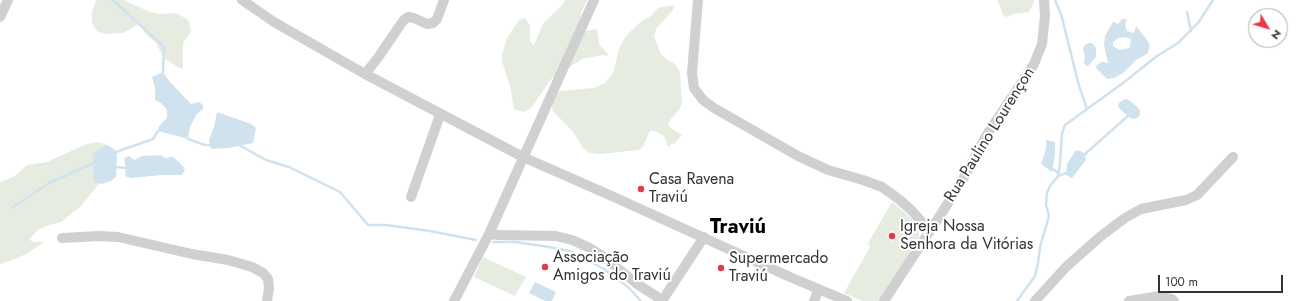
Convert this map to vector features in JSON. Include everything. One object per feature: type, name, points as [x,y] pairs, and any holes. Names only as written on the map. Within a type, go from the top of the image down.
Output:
[{"type":"street","points":[[0,18],[8,0]]},
{"type":"street","points":[[242,0],[274,22],[365,74],[440,115],[523,157],[847,301]]},
{"type":"street","points":[[365,74],[403,21],[408,17],[427,24],[433,24],[444,0]]},
{"type":"street","points":[[454,301],[489,234],[594,0]]},
{"type":"street","points":[[698,0],[692,73],[694,88],[703,100],[714,108],[798,156],[828,170],[882,187],[912,210],[930,231]]},
{"type":"street","name":"Rua Paulino Lourençon","points":[[884,301],[966,174],[986,136],[1034,64],[1042,44],[1045,16],[1044,0]]},
{"type":"street","points":[[411,197],[440,115]]},
{"type":"street","points":[[1035,301],[1066,267],[1101,236],[1125,218],[1142,209],[1186,200],[1196,195],[1234,157]]},
{"type":"street","points":[[489,234],[556,236],[572,240],[588,247],[604,257],[637,284],[662,300],[704,238]]},
{"type":"street","points":[[62,238],[99,236],[118,237],[192,254],[228,260],[252,267],[263,273],[268,279],[270,288],[267,301]]},
{"type":"street","points":[[814,301],[819,289]]},
{"type":"street","points":[[1129,301],[1160,296],[1172,299],[1174,301]]},
{"type":"shaded area","points":[[96,0],[124,0],[150,12],[159,14],[176,13],[187,19],[190,24],[191,32],[183,43],[183,68],[179,68],[164,58],[156,43],[144,32],[141,25],[137,25],[123,33],[105,34],[97,31],[92,23],[92,12]]},
{"type":"shaded area","points":[[565,0],[587,0],[581,13],[579,29],[582,32],[597,29],[599,44],[608,54],[607,56],[602,55],[582,59],[552,78],[531,108],[524,112],[514,109],[510,85],[502,62],[502,55],[507,38],[519,20],[525,18],[530,26],[530,42],[534,45],[543,24]]},
{"type":"shaded area","points":[[997,0],[1035,0],[1029,12],[1014,14],[1006,17],[1003,15]]},
{"type":"shaded area","points":[[674,5],[673,10],[656,29],[654,37],[661,54],[667,60],[675,64],[680,72],[682,103],[679,110],[668,124],[670,128],[682,135],[674,144],[672,143],[668,147],[664,136],[655,131],[650,131],[643,147],[638,150],[600,154],[590,153],[583,148],[574,133],[553,111],[553,98],[560,91],[594,88],[605,83],[613,73],[619,49],[626,36],[638,24],[651,16],[658,8]]},
{"type":"shaded area","points":[[96,142],[105,144],[111,149],[106,176],[81,206],[61,222],[38,230],[29,240],[44,242],[28,253],[0,264],[0,182],[15,176],[27,165],[47,162],[84,145]]},
{"type":"shaded area","points":[[892,202],[913,220],[919,234],[919,241],[882,301],[862,301],[844,293],[870,247],[868,243]]},
{"type":"shaded area","points":[[483,257],[526,277],[515,296],[474,277]]},
{"type":"water","points":[[1122,19],[1127,19],[1125,24],[1127,31],[1134,33],[1136,26],[1150,46],[1147,54],[1136,60],[1123,73],[1114,78],[1107,79],[1096,66],[1101,62],[1108,63],[1104,45],[1105,36],[1113,22],[1118,24]],"holes":[[[1125,37],[1131,39],[1130,47],[1126,49],[1119,50],[1113,46],[1113,42],[1118,38]]]},
{"type":"water","points":[[1092,43],[1096,48],[1096,57],[1088,66],[1084,64],[1085,57],[1083,49],[1085,45]]},
{"type":"water","points":[[163,72],[170,82],[191,104],[199,102],[203,105],[203,109],[196,115],[190,127],[188,139],[158,131],[159,126],[167,118],[167,110],[161,103],[155,100],[155,89],[152,77]]},
{"type":"water","points":[[1127,99],[1140,110],[1140,115],[1137,118],[1132,119],[1118,106],[1119,103]]},
{"type":"water","points":[[217,112],[251,124],[256,128],[253,143],[228,148],[211,149],[209,140],[214,127]]},
{"type":"water","points":[[1046,140],[1055,142],[1052,172],[1041,164],[1046,149]]},
{"type":"water","points":[[107,145],[114,149],[117,154],[116,177],[111,181],[101,184],[94,182],[93,154]]},
{"type":"water","points":[[1076,150],[1085,154],[1086,160],[1072,178],[1066,175],[1067,164]]},
{"type":"water","points":[[160,155],[165,158],[173,157],[179,162],[185,169],[182,175],[131,178],[125,176],[126,168],[124,158],[129,156],[134,160],[142,156]]},
{"type":"water","points":[[535,282],[556,292],[552,301],[545,301],[529,293]]},
{"type":"waterway","points":[[113,0],[164,47],[163,72]]},
{"type":"waterway","points":[[1055,0],[1061,14],[1079,86],[1087,109]]},
{"type":"waterway","points":[[1017,301],[1035,276],[1040,247],[1049,216],[1046,205],[1047,193],[1050,186],[1058,176],[1062,133],[1065,125],[1123,83],[1157,56],[1178,43],[1198,23],[1213,0]]},
{"type":"waterway","points":[[1187,12],[1191,31]]},
{"type":"waterway","points":[[1085,154],[1128,116]]},
{"type":"waterway","points":[[116,152],[153,139],[158,131]]},
{"type":"waterway","points":[[188,139],[205,145],[210,145]]},
{"type":"waterway","points":[[239,145],[266,160],[289,167],[340,192],[368,225],[386,225],[430,231],[476,240]]},
{"type":"waterway","points":[[12,208],[49,183],[94,163]]},
{"type":"waterway","points":[[117,167],[126,168]]},
{"type":"waterway","points":[[1053,169],[1058,173]]},
{"type":"waterway","points":[[1058,176],[1066,173]]},
{"type":"waterway","points":[[493,242],[515,242],[570,251],[604,269],[628,287],[641,301]]},
{"type":"place","name":"Casa Ravena Traviú","points":[[641,189]]},
{"type":"place","name":"Igreja Nossa Senhora da Vitórias","points":[[892,236]]},
{"type":"place","name":"Associação Amigos do Traviú","points":[[545,267]]},
{"type":"place","name":"Supermercado Traviú","points":[[721,268]]},
{"type":"district","name":"Traviú","points":[[738,228]]}]
